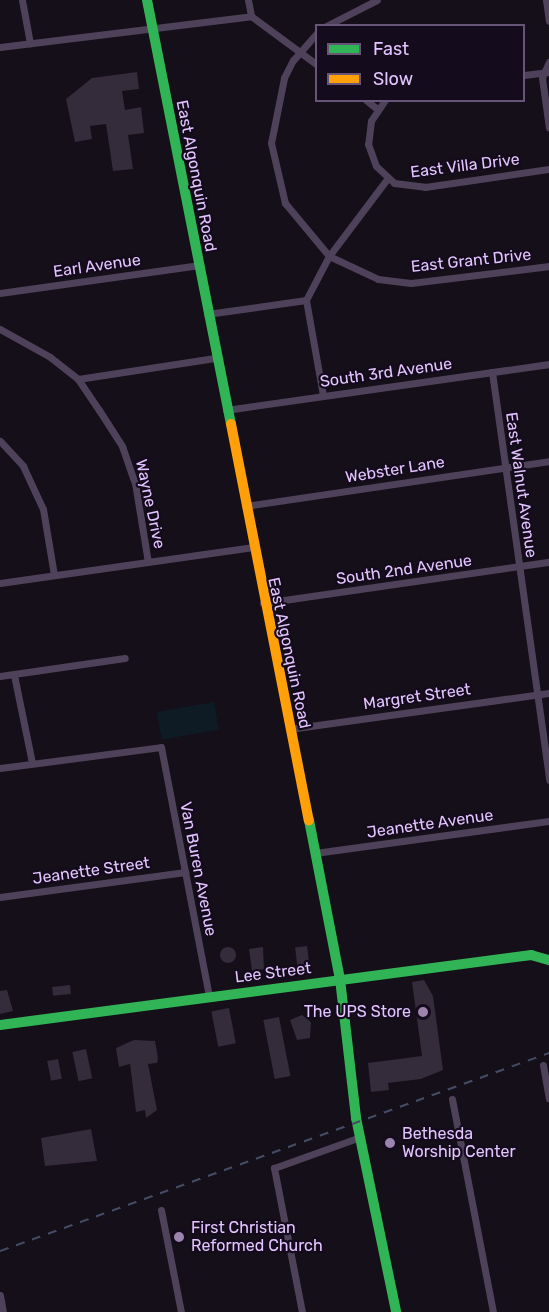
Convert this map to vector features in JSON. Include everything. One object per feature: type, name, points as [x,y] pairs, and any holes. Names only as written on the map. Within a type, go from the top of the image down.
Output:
[{"type":"street","points":[[22,0],[30,43]]},
{"type":"street","name":"East Algonquin Road","points":[[147,0],[263,603],[340,979],[360,1137],[396,1312]]},
{"type":"street","points":[[248,0],[251,16]]},
{"type":"street","points":[[330,24],[377,0]]},
{"type":"street","points":[[546,0],[549,21]]},
{"type":"street","points":[[0,47],[251,16],[315,63]]},
{"type":"street","points":[[315,35],[300,51],[277,97],[272,122],[273,165],[294,219],[329,256]]},
{"type":"street","points":[[549,62],[546,72],[549,128]]},
{"type":"street","points":[[525,75],[546,72]]},
{"type":"street","points":[[368,102],[376,109]]},
{"type":"street","points":[[323,395],[306,300],[329,256],[387,179],[376,166],[368,144],[376,109],[383,102]]},
{"type":"street","name":"East Villa Drive","points":[[387,179],[404,187],[425,187],[549,169]]},
{"type":"street","name":"East Grant Drive","points":[[329,256],[378,279],[411,283],[549,266]]},
{"type":"street","name":"Earl Avenue","points":[[0,293],[198,265]]},
{"type":"street","points":[[207,314],[306,300]]},
{"type":"street","name":"Wayne Drive","points":[[0,329],[50,357],[78,379],[122,446],[135,483],[148,562]]},
{"type":"street","points":[[78,379],[216,358]]},
{"type":"street","name":"South 3rd Avenue","points":[[226,410],[549,364]]},
{"type":"street","name":"East Walnut Avenue","points":[[492,372],[549,780]]},
{"type":"street","points":[[0,441],[23,466],[44,509],[54,575]]},
{"type":"street","name":"Webster Lane","points":[[245,506],[549,461]]},
{"type":"street","points":[[0,583],[253,547]]},
{"type":"street","name":"South 2nd Avenue","points":[[263,603],[549,562]]},
{"type":"street","points":[[0,676],[125,658]]},
{"type":"street","points":[[0,768],[32,763],[14,675]]},
{"type":"street","name":"Margret Street","points":[[289,729],[549,693]]},
{"type":"street","name":"Van Buren Avenue","points":[[32,763],[161,747],[209,996]]},
{"type":"street","name":"Jeanette Avenue","points":[[315,853],[549,822]]},
{"type":"street","name":"Jeanette Street","points":[[0,897],[185,872]]},
{"type":"street","points":[[531,955],[549,952]]},
{"type":"street","name":"Lee Street","points":[[0,1025],[531,955],[549,960]]},
{"type":"street","points":[[543,1065],[549,1098]]},
{"type":"street","points":[[452,1100],[494,1312]]},
{"type":"street","points":[[302,1312],[274,1168],[360,1137]]},
{"type":"street","points":[[161,1210],[181,1312]]},
{"type":"street","points":[[0,1295],[3,1312]]},
{"type":"shaded area","points":[[214,702],[219,730],[162,740],[157,712]]},
{"type":"building","points":[[137,72],[139,89],[122,91],[125,110],[141,107],[144,133],[128,135],[133,169],[113,171],[106,124],[90,126],[92,139],[75,142],[66,99],[92,78]]},
{"type":"building","points":[[307,946],[310,972],[298,973],[295,947]]},
{"type":"building","points":[[228,947],[236,955],[228,963],[220,955]]},
{"type":"building","points":[[263,947],[264,969],[252,971],[249,949]]},
{"type":"building","points":[[424,980],[433,996],[443,1070],[421,1079],[388,1083],[389,1090],[371,1092],[368,1063],[422,1056],[412,982]]},
{"type":"building","points":[[70,985],[71,994],[53,996],[52,987]]},
{"type":"building","points":[[7,990],[13,1011],[0,1014],[0,991]]},
{"type":"building","points":[[229,1008],[236,1043],[218,1047],[211,1011]]},
{"type":"building","points":[[302,1015],[311,1022],[310,1038],[297,1040],[290,1020]]},
{"type":"building","points":[[279,1017],[290,1076],[275,1079],[263,1020]]},
{"type":"building","points":[[134,1040],[155,1041],[158,1058],[157,1063],[148,1064],[157,1110],[146,1118],[145,1110],[136,1112],[130,1064],[119,1067],[116,1048]]},
{"type":"building","points":[[86,1049],[92,1078],[79,1081],[72,1052]]},
{"type":"building","points":[[58,1059],[62,1079],[51,1081],[47,1061]]},
{"type":"building","points":[[91,1129],[97,1161],[45,1166],[41,1138]]},
{"type":"railway","points":[[0,1251],[549,1053]]},
{"type":"traffic: fast","points":[[147,0],[231,424]]},
{"type":"traffic: fast","points":[[309,820],[340,979],[356,1118],[396,1312]]},
{"type":"traffic: fast","points":[[0,1025],[531,955],[549,960]]},
{"type":"traffic: slow","points":[[231,424],[309,820]]},
{"type":"place","name":"The UPS Store","points":[[423,1012]]},
{"type":"place","name":"Bethesda Worship Center","points":[[390,1143]]},
{"type":"place","name":"First Christian Reformed Church","points":[[179,1237]]}]
